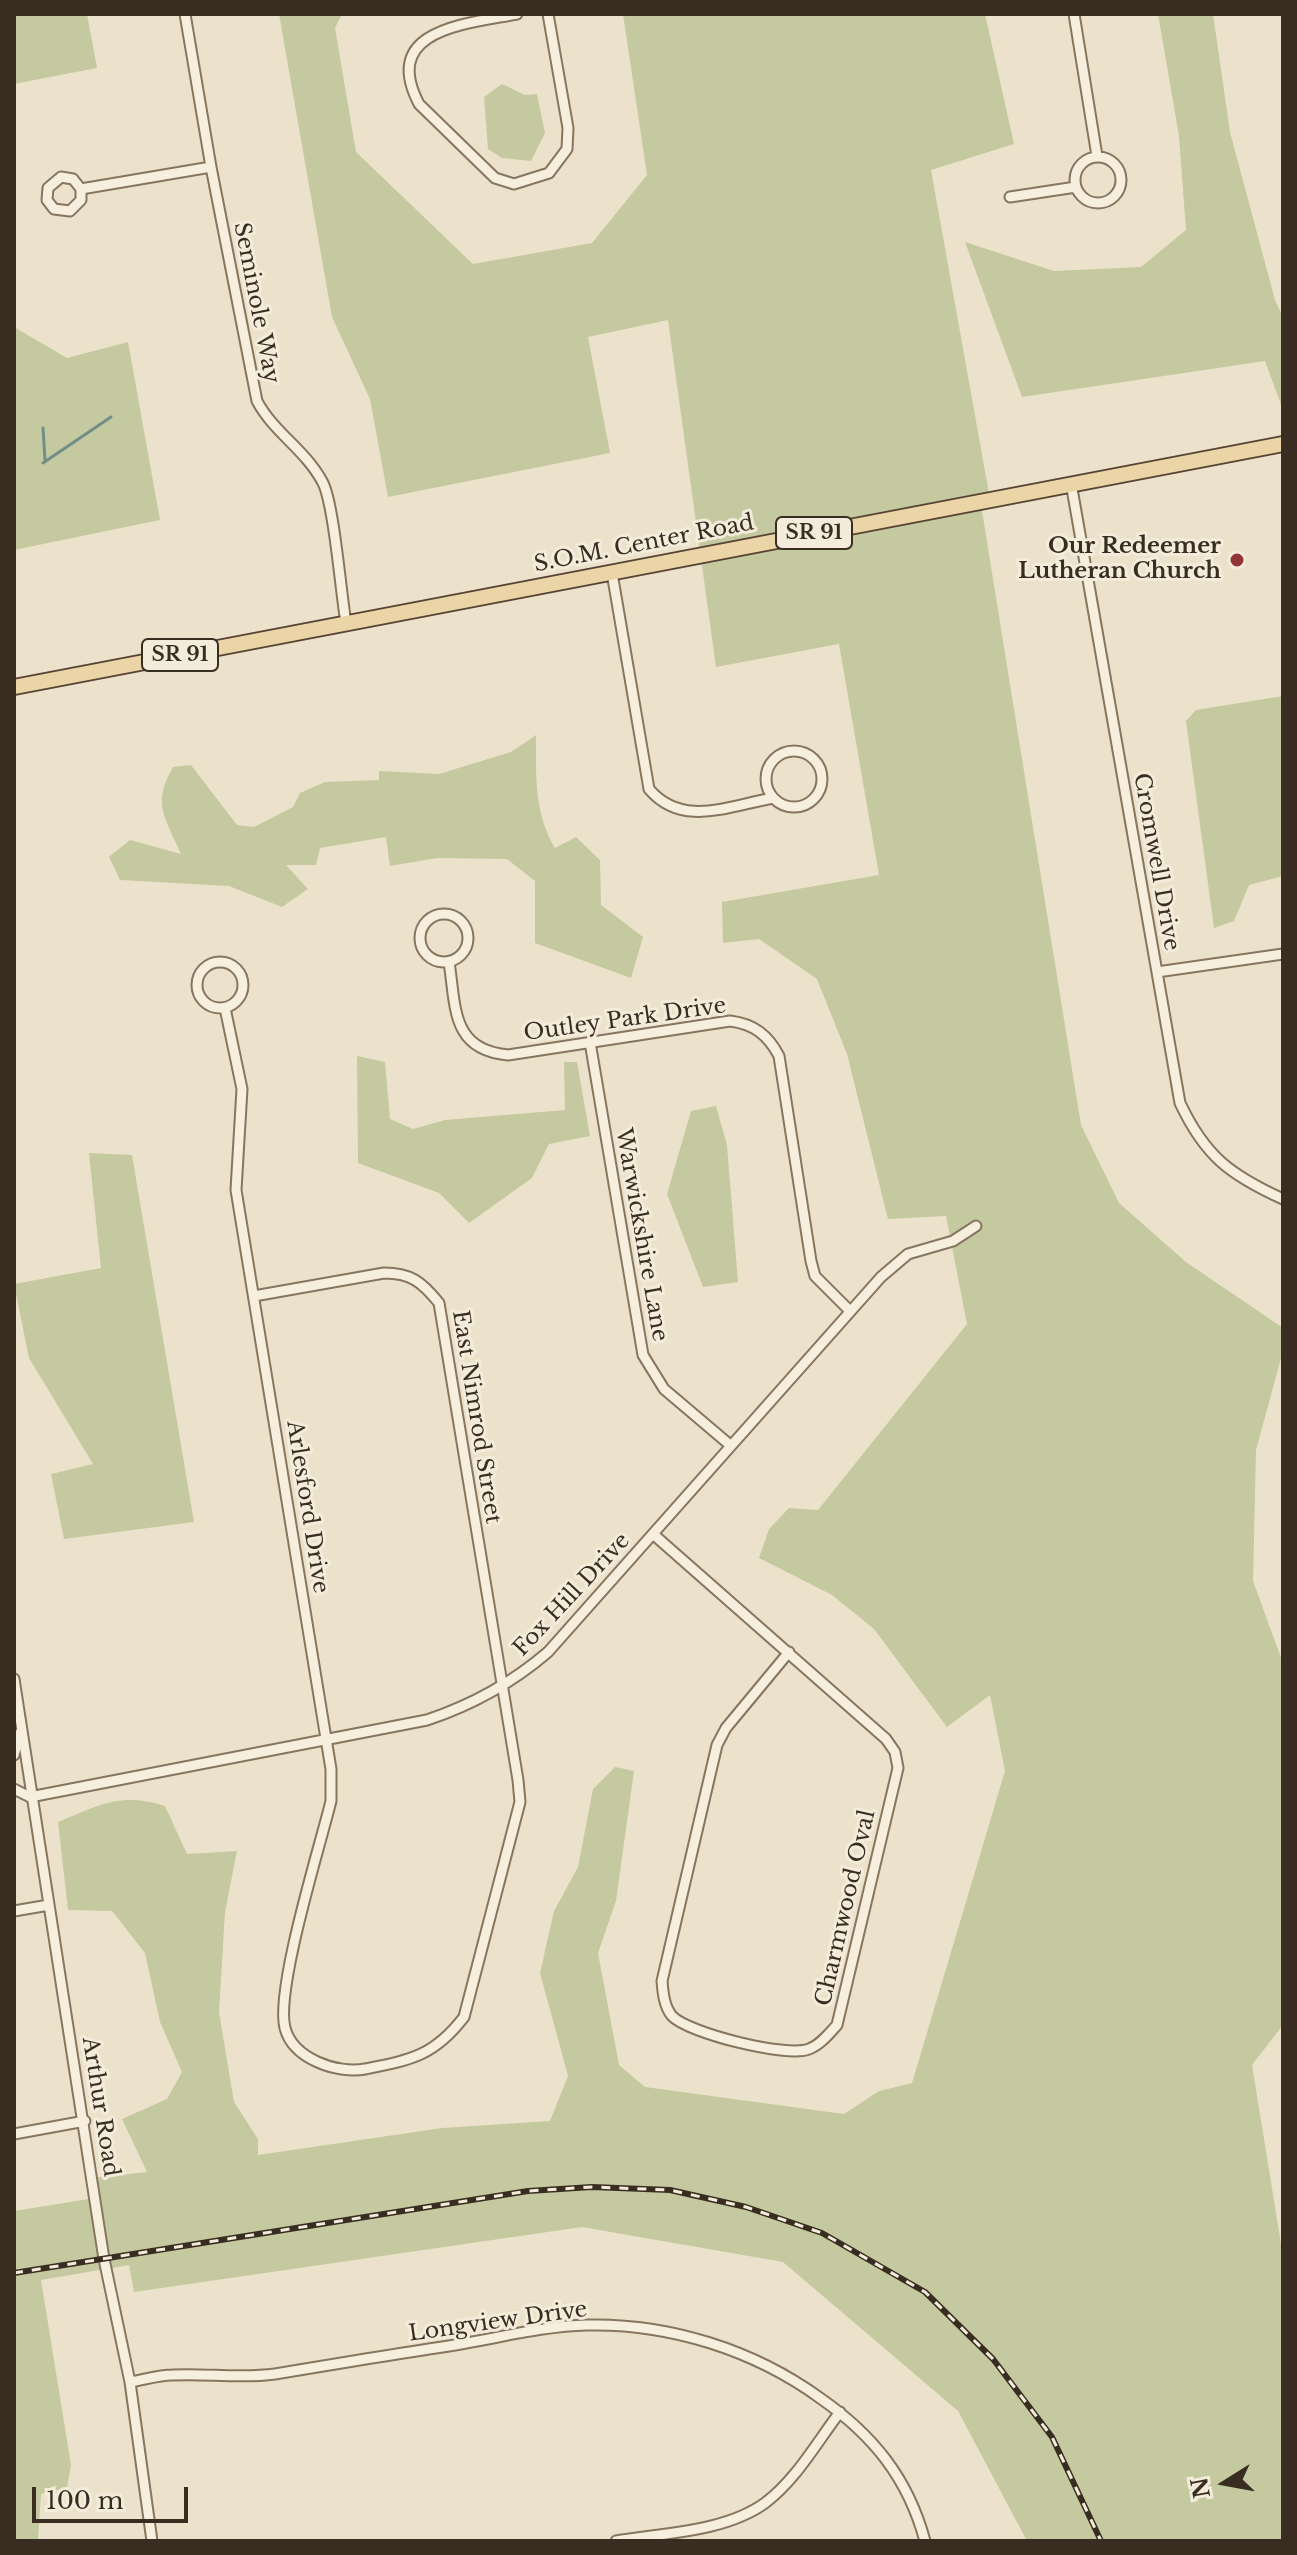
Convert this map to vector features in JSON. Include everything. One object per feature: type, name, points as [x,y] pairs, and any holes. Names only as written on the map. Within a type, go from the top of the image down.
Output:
[{"type":"main road","name":"S.O.M. Center Road","points":[[14,687],[1283,444]]},
{"type":"street","name":"Seminole Way","points":[[185,14],[211,167],[257,401],[268,423],[304,454],[324,485],[346,623]]},
{"type":"street","points":[[517,14],[448,27],[432,34],[422,40],[409,67],[419,104],[495,178],[514,184],[549,173],[567,149],[568,128],[548,14]]},
{"type":"street","points":[[1074,14],[1097,156]]},
{"type":"street","points":[[1076,187],[1092,203],[1114,197],[1121,183],[1118,167],[1097,156]]},
{"type":"street","points":[[1076,187],[1079,166],[1097,156]]},
{"type":"street","points":[[81,189],[211,167]]},
{"type":"street","points":[[1010,197],[1076,187]]},
{"type":"street","name":"Cromwell Drive","points":[[1071,483],[1180,1103],[1192,1129],[1222,1165],[1249,1184],[1283,1199]]},
{"type":"street","points":[[612,573],[649,789],[663,805],[682,813],[773,798],[790,807],[808,803],[821,789],[821,770],[817,762],[802,751],[784,752],[776,756],[770,763],[766,781],[773,798]]},
{"type":"street","points":[[443,914],[458,918],[467,931],[467,947],[449,962],[434,959],[421,941],[429,920],[443,914]]},
{"type":"street","points":[[1157,972],[1283,954]]},
{"type":"street","name":"Outley Park Drive","points":[[449,962],[459,1025],[470,1042],[485,1053],[508,1055],[730,1021],[749,1024],[772,1043],[779,1056],[815,1276],[849,1310]]},
{"type":"street","points":[[213,963],[234,966],[243,979],[238,1000],[225,1008],[211,1006],[198,991],[201,971],[213,963]]},
{"type":"street","name":"Arlesford Drive","points":[[225,1008],[241,1075],[235,1176],[327,1740],[331,1801],[284,1992],[285,2028],[294,2046],[332,2069],[352,2071],[417,2058],[450,2035],[464,2017],[520,1802],[502,1686]]},
{"type":"street","name":"Warwickshire Lane","points":[[590,1042],[643,1355],[664,1389],[730,1445]]},
{"type":"street","name":"Fox Hill Drive","points":[[30,1797],[427,1720],[460,1709],[502,1686],[548,1652],[849,1310],[908,1254],[953,1241],[976,1226]]},
{"type":"street","name":"East Nimrod Street","points":[[254,1296],[384,1273],[405,1273],[424,1284],[439,1303],[502,1686]]},
{"type":"street","name":"Charmwood Oval","points":[[653,1534],[789,1652],[886,1739],[895,1752],[898,1768],[837,2025],[808,2050],[787,2053],[686,2026],[671,2015],[663,1999],[662,1981],[717,1745],[726,1728],[789,1652]]},
{"type":"street","name":"Arthur Road","points":[[14,1679],[104,2259],[130,2382],[152,2541]]},
{"type":"street","points":[[14,1755],[22,1726]]},
{"type":"street","points":[[14,1789],[30,1797]]},
{"type":"street","points":[[14,1911],[49,1905]]},
{"type":"street","points":[[14,2134],[85,2121]]},
{"type":"street","name":"Longview Drive","points":[[130,2382],[169,2375],[265,2375],[586,2325],[627,2327],[718,2344],[784,2375],[840,2412],[870,2439],[894,2468],[915,2506],[925,2541]]},
{"type":"street","points":[[616,2541],[738,2518],[764,2504],[786,2485],[840,2412]]},
{"type":"green space","points":[[14,14],[87,14],[97,68],[14,84]]},
{"type":"green space","points":[[279,14],[342,14],[335,28],[356,152],[473,264],[592,243],[647,175],[623,14],[985,14],[1014,144],[931,170],[990,499],[980,501],[1081,1125],[1119,1203],[1186,1262],[1283,1328],[1283,1351],[1256,1450],[1253,1581],[1283,1663],[1283,2025],[1252,2065],[1283,2256],[1283,2541],[1027,2541],[958,2411],[783,2262],[582,2227],[134,2292],[129,2265],[41,2280],[71,2465],[67,2488],[41,2494],[38,2541],[14,2541],[14,2211],[95,2198],[93,2178],[147,2172],[122,2119],[167,2099],[182,2072],[160,2022],[145,1953],[112,1911],[68,1910],[58,1822],[110,1802],[149,1802],[165,1806],[187,1854],[237,1851],[225,1912],[219,2012],[234,2102],[258,2139],[258,2155],[442,2128],[550,2121],[568,2076],[540,1973],[554,1911],[578,1867],[593,1789],[615,1767],[634,1771],[616,1901],[598,1953],[619,2065],[645,2087],[844,2114],[879,2091],[912,2083],[1005,1771],[990,1695],[947,1727],[874,1629],[832,1595],[759,1558],[769,1529],[789,1508],[818,1510],[967,1324],[946,1216],[888,1219],[847,1054],[817,979],[759,939],[723,943],[722,902],[879,875],[839,644],[716,667],[668,320],[588,337],[610,453],[388,497],[370,399],[332,317]]},
{"type":"green space","points":[[1158,14],[1213,14],[1230,132],[1275,300],[1283,317],[1283,410],[1265,361],[1022,397],[965,242],[1054,271],[1141,267],[1186,230],[1179,136]]},
{"type":"green space","points":[[502,84],[525,95],[537,94],[545,133],[531,161],[502,158],[488,149],[484,97]]},
{"type":"green space","points":[[14,327],[67,358],[128,342],[160,520],[14,550]]},
{"type":"green space","points":[[1283,696],[1283,876],[1249,885],[1234,921],[1214,928],[1186,721],[1196,710]]},
{"type":"green space","points":[[536,735],[536,779],[548,835],[555,848],[576,837],[600,860],[601,905],[643,937],[631,978],[535,943],[535,881],[507,859],[437,858],[390,866],[386,837],[320,848],[316,865],[286,865],[308,889],[282,907],[229,886],[120,880],[109,857],[130,840],[181,854],[166,821],[162,802],[166,780],[173,767],[191,765],[237,825],[254,827],[293,807],[300,793],[325,782],[379,780],[379,771],[439,774],[511,752]]},
{"type":"green space","points":[[357,1056],[385,1062],[390,1119],[413,1129],[445,1120],[565,1110],[564,1062],[577,1062],[590,1136],[549,1144],[532,1178],[469,1223],[439,1193],[358,1163]]},
{"type":"green space","points":[[716,1106],[727,1145],[738,1282],[703,1287],[667,1194],[691,1111]]},
{"type":"green space","points":[[89,1153],[132,1155],[194,1522],[64,1539],[51,1474],[93,1464],[29,1358],[14,1284],[101,1268]]},
{"type":"waterway","points":[[43,463],[111,417]]},
{"type":"waterway","points":[[43,428],[45,460]]},
{"type":"railway","points":[[14,2273],[528,2191],[592,2187],[670,2190],[746,2207],[822,2233],[925,2292],[993,2359],[1052,2437],[1101,2541]]},
{"type":"place","name":"Our Redeemer Lutheran Church","points":[[1237,560]]}]
